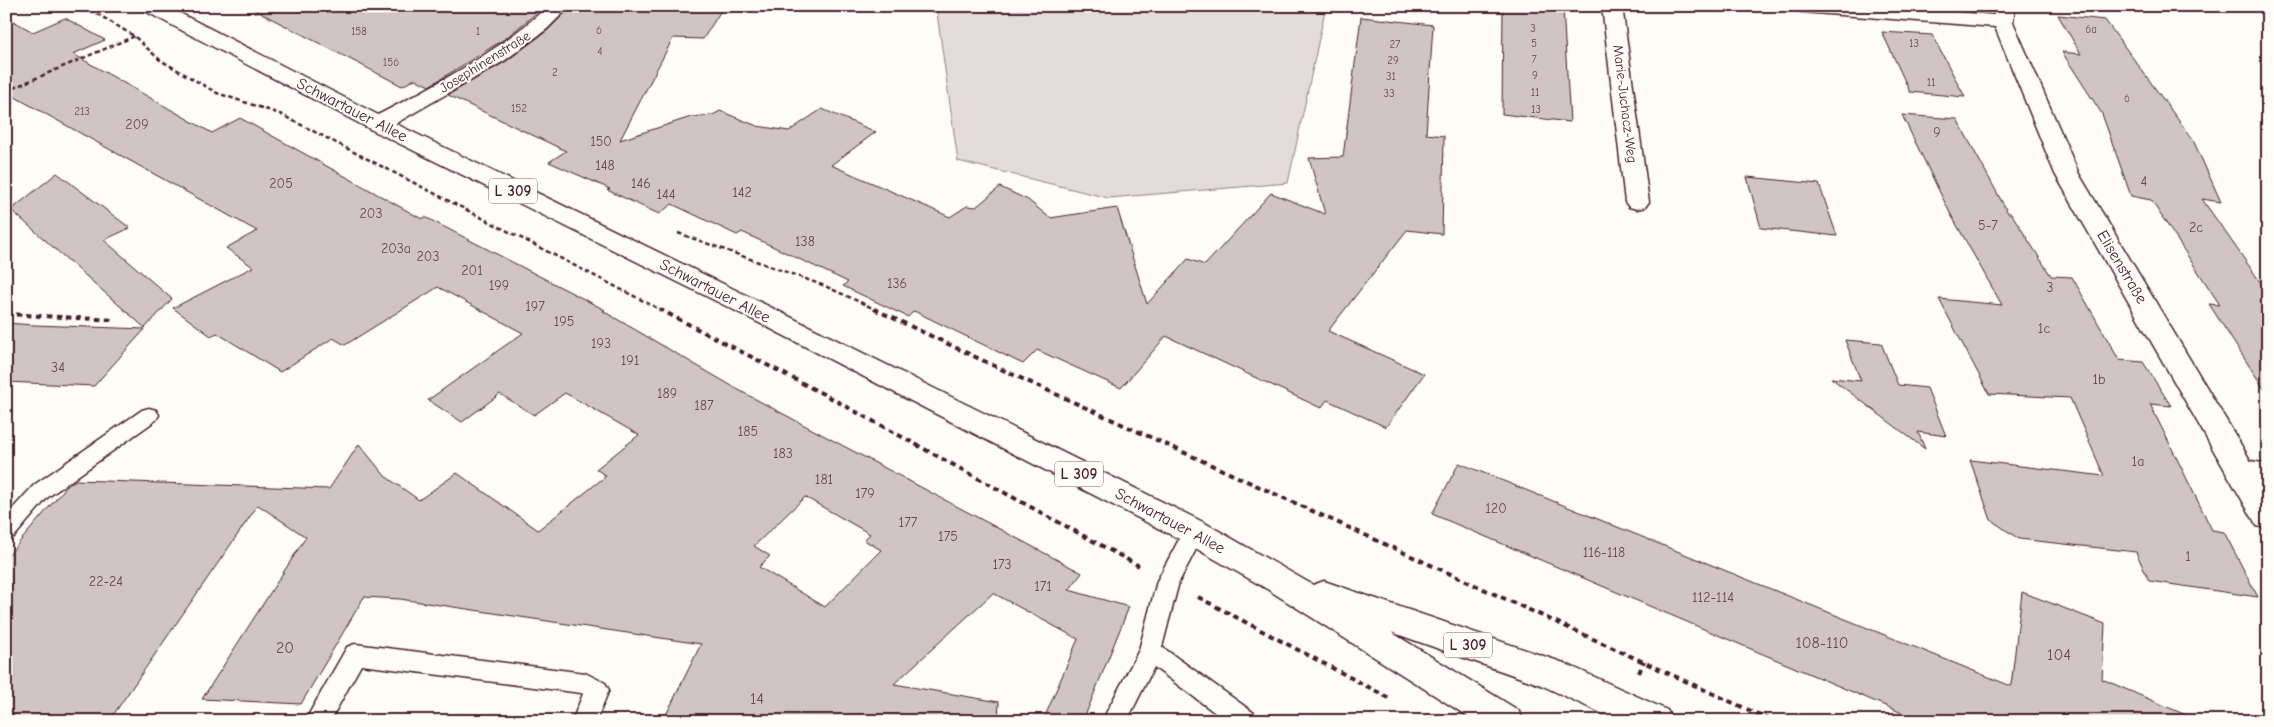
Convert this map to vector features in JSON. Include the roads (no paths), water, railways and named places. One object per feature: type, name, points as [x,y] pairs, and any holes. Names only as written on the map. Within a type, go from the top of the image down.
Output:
[{"type":"main road","name":"Schwartauer Allee","points":[[150,6],[378,124],[739,302],[1194,532],[1278,580],[1506,721]]},
{"type":"main road","name":"Josephinenstraße","points":[[378,124],[474,73],[537,30],[560,6]]},
{"type":"main road","name":"Marie-Juchacz-Weg","points":[[1612,6],[1637,202]]},
{"type":"main road","points":[[1802,6],[2004,14]]},
{"type":"main road","name":"Elisenstraße","points":[[2004,14],[2067,174],[2268,517]]},
{"type":"main road","name":"Schwartauer Allee","points":[[1278,580],[1552,674],[1655,721]]},
{"type":"lane","points":[[6,531],[41,491],[149,415]]},
{"type":"lane","points":[[2239,467],[2268,472]]},
{"type":"lane","points":[[1114,721],[1150,651],[1168,582],[1194,532]]},
{"type":"lane","points":[[1150,651],[1245,721]]},
{"type":"lane","points":[[317,721],[355,654],[585,683],[597,690],[584,721]]}]
